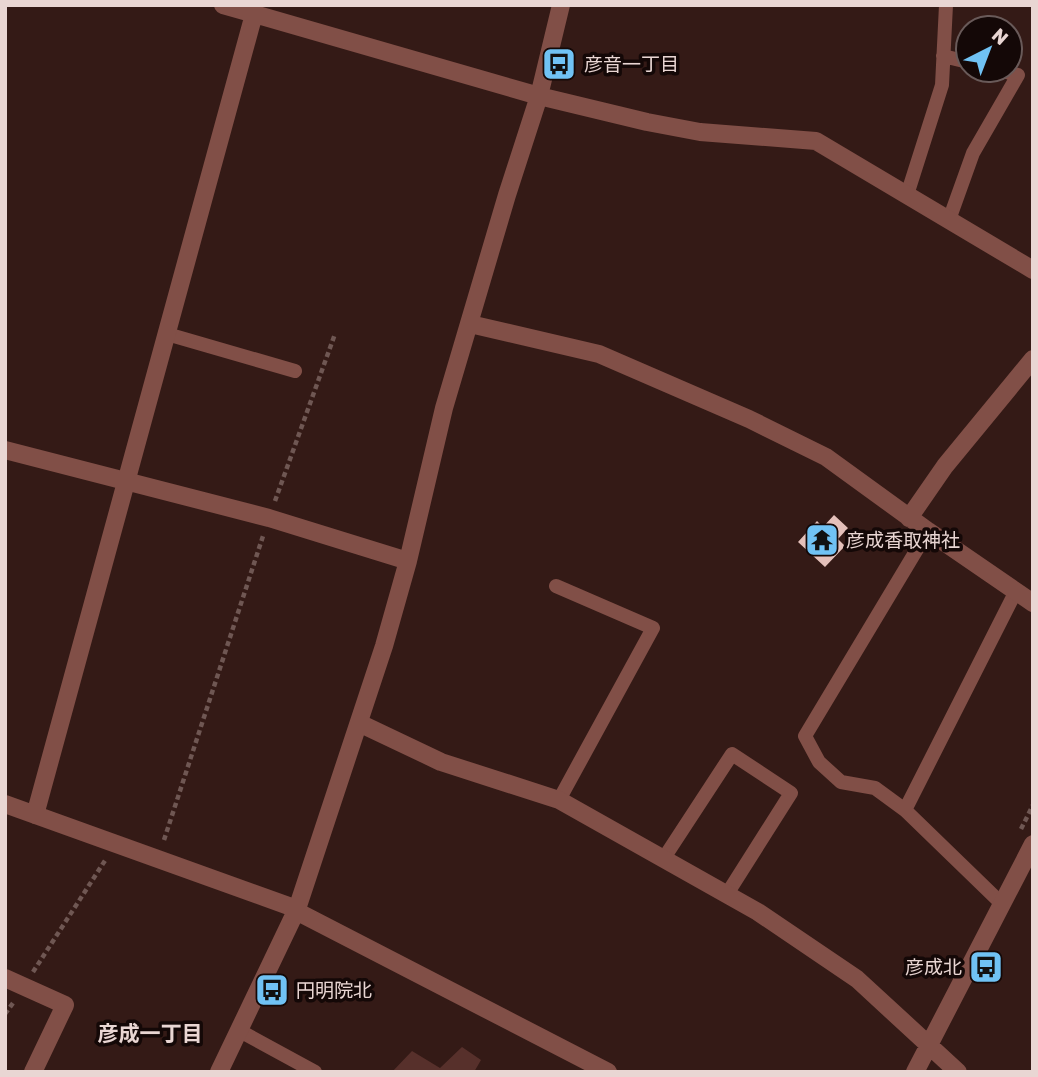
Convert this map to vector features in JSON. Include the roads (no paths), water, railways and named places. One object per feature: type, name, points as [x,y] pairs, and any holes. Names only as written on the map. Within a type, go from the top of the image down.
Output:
[{"type":"street","points":[[223,5],[539,96],[647,122],[700,132],[816,141],[1033,270]]},
{"type":"street","points":[[219,1072],[296,910],[384,646],[408,561],[444,408],[539,96],[561,5]]},
{"type":"street","points":[[35,815],[254,14]]},
{"type":"street","points":[[470,324],[599,354],[669,382],[826,457],[1033,603]]},
{"type":"street","points":[[909,518],[946,466],[1033,359]]},
{"type":"street","points":[[5,450],[269,518],[408,561]]},
{"type":"street","points":[[359,723],[441,762],[559,800],[758,912],[856,979],[958,1072]]},
{"type":"street","points":[[5,804],[296,910],[608,1072]]},
{"type":"street","points":[[915,1072],[1032,846]]},
{"type":"street","points":[[5,978],[65,1005],[33,1072]]},
{"type":"lane","points":[[907,195],[942,85],[946,5]]},
{"type":"lane","points":[[943,56],[954,59]]},
{"type":"lane","points":[[949,220],[973,153],[1013,84]]},
{"type":"lane","points":[[167,334],[295,370]]},
{"type":"lane","points":[[928,531],[805,736],[819,762],[841,782],[875,788],[905,810],[1002,904]]},
{"type":"lane","points":[[556,586],[653,628],[559,800]]},
{"type":"lane","points":[[905,810],[1016,592]]},
{"type":"lane","points":[[664,858],[732,754],[791,793],[727,894]]},
{"type":"lane","points":[[240,1031],[316,1072]]},
{"type":"place","name":"彦音一丁目","points":[[559,64]]},
{"type":"place","name":"彦成香取神社","points":[[822,540]]},
{"type":"place","name":"彦成北","points":[[986,967]]},
{"type":"place","name":"円明院北","points":[[272,990]]},
{"type":"district","name":"彦成一丁目","points":[[150,1033]]}]
